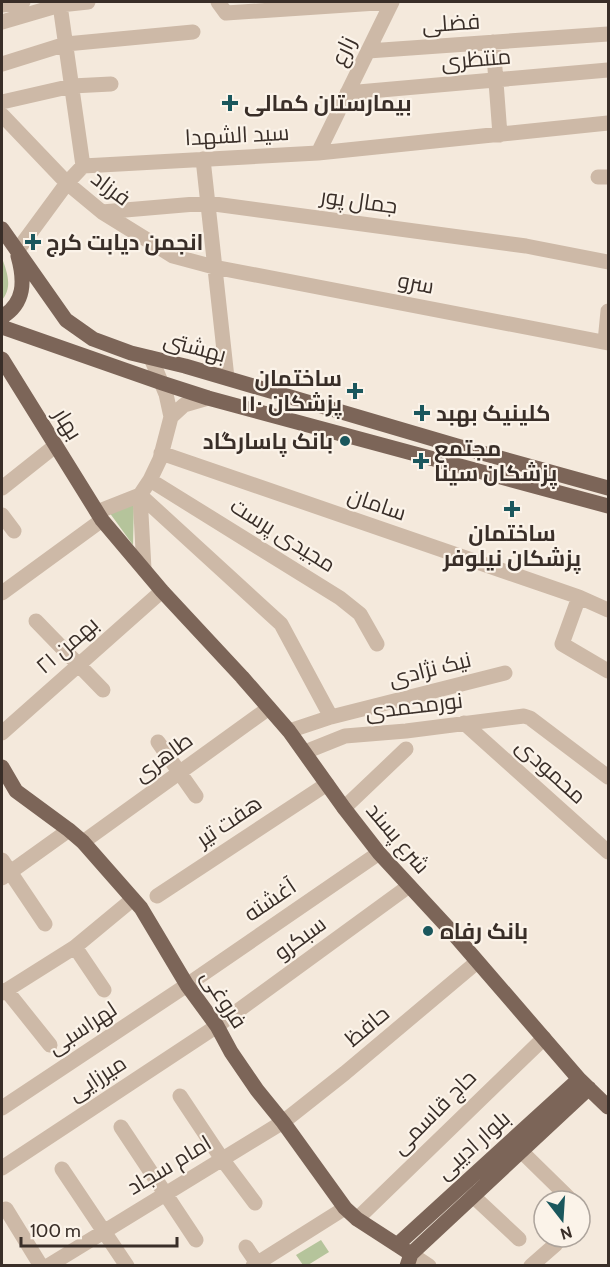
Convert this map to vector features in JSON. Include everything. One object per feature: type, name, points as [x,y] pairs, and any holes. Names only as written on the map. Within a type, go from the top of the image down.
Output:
[{"type":"main road","name":"بهشتى","points":[[2,229],[66,320],[93,339],[151,358],[609,488]]},
{"type":"main road","points":[[2,318],[17,303],[22,292],[23,278],[17,251]]},
{"type":"main road","name":"بهشتى","points":[[2,327],[208,398],[609,506]]},
{"type":"main road","name":"بهار","points":[[2,359],[99,516],[162,591]]},
{"type":"main road","name":"شرع پسند","points":[[162,591],[289,731],[379,853],[584,1083],[609,1107]]},
{"type":"main road","name":"فروغی","points":[[2,766],[16,791],[83,842],[141,908],[187,985],[217,1026],[231,1052],[345,1208],[357,1219],[397,1245],[409,1260]]},
{"type":"main road","name":"بلوار ادیبی","points":[[409,1260],[521,1151],[584,1083]]},
{"type":"main road","name":"بلوار ادیبی","points":[[397,1245],[584,1083]]},
{"type":"street","points":[[2,5],[23,2]]},
{"type":"street","points":[[43,2],[88,2]]},
{"type":"street","points":[[218,2],[226,13],[392,2]]},
{"type":"street","name":"زارع","points":[[318,153],[392,2]]},
{"type":"street","points":[[2,22],[61,3]]},
{"type":"street","points":[[17,251],[67,183],[83,166],[61,3]]},
{"type":"street","points":[[2,64],[66,44],[193,32]]},
{"type":"street","name":"فضلی","points":[[368,51],[609,34]]},
{"type":"street","points":[[493,42],[500,135]]},
{"type":"street","name":"منتظری","points":[[348,93],[609,70]]},
{"type":"street","points":[[2,102],[72,86],[111,84]]},
{"type":"street","name":"فرزاد","points":[[2,115],[67,183],[102,212],[173,256],[214,267]]},
{"type":"street","name":"سید الشهدا","points":[[83,166],[318,153],[609,123]]},
{"type":"street","points":[[203,159],[227,378]]},
{"type":"street","name":"جمال پور","points":[[102,212],[207,203],[526,246],[609,262]]},
{"type":"street","name":"سرو","points":[[214,267],[607,343]]},
{"type":"street","points":[[607,343],[609,311]]},
{"type":"street","points":[[2,593],[99,516],[140,495],[150,480],[161,453],[171,417],[162,383],[151,358]]},
{"type":"street","points":[[171,417],[184,405],[208,398]]},
{"type":"street","points":[[2,488],[54,446]]},
{"type":"street","name":"سامان","points":[[161,453],[579,597],[609,610]]},
{"type":"street","name":"مجیدی پرست","points":[[150,480],[340,598],[360,614],[376,644]]},
{"type":"street","points":[[140,495],[144,569]]},
{"type":"street","points":[[140,495],[281,624],[331,717]]},
{"type":"street","points":[[2,516],[14,531]]},
{"type":"street","name":"۲۱ بهمن","points":[[2,733],[162,591]]},
{"type":"street","points":[[579,597],[562,644],[609,671]]},
{"type":"street","points":[[36,621],[103,690]]},
{"type":"street","name":"نیک نژادی","points":[[289,731],[331,717],[505,673]]},
{"type":"street","name":"طاهری","points":[[83,842],[269,708]]},
{"type":"street","name":"نورمحمدی","points":[[305,752],[345,736],[406,731],[516,716],[530,718],[609,777]]},
{"type":"street","name":"محمودی","points":[[464,723],[609,852]]},
{"type":"street","points":[[158,742],[196,796]]},
{"type":"street","points":[[344,808],[405,748]]},
{"type":"street","name":"هفت تیر","points":[[157,896],[327,784]]},
{"type":"street","points":[[45,924],[5,870],[69,830]]},
{"type":"street","name":"آغشته","points":[[187,985],[379,853]]},
{"type":"street","name":"سبکرو","points":[[217,1026],[409,886]]},
{"type":"street","points":[[50,1045],[4,991],[75,947],[133,899]]},
{"type":"street","points":[[75,947],[104,990]]},
{"type":"street","name":"حافظ","points":[[283,1122],[477,962]]},
{"type":"street","name":"لهراسبی","points":[[2,1108],[187,985]]},
{"type":"street","name":"میرزایی","points":[[2,1168],[217,1026]]},
{"type":"street","name":"حاج قاسمی","points":[[357,1219],[544,1038]]},
{"type":"street","points":[[180,1096],[255,1203]]},
{"type":"street","name":"امام سجاد","points":[[48,1266],[283,1122]]},
{"type":"street","points":[[121,1127],[196,1240]]},
{"type":"street","points":[[521,1151],[559,1189]]},
{"type":"street","points":[[62,1169],[127,1266]]},
{"type":"street","points":[[473,1196],[519,1239]]},
{"type":"street","points":[[246,1247],[256,1265],[345,1208]]},
{"type":"street","points":[[6,1209],[41,1266]]},
{"type":"street","points":[[531,1266],[550,1249]]},
{"type":"street","points":[[409,1260],[429,1266]]},
{"type":"green space","points":[[2,258],[8,285],[2,300]]},
{"type":"green space","points":[[134,500],[133,545],[109,512]]},
{"type":"green space","points":[[321,1240],[329,1252],[308,1265],[303,1265],[296,1255]]},
{"type":"place","name":"بیمارستان کمالی","points":[[230,103]]},
{"type":"place","name":"انجمن دیابت کرج","points":[[33,242]]},
{"type":"place","name":"ساختمان پزشکان ۱۱۰","points":[[355,391]]},
{"type":"place","name":"کلینیک بهبد","points":[[422,413]]},
{"type":"place","name":"بانک پاسارگاد","points":[[345,441]]},
{"type":"place","name":"مجتمع پزشکان سینا","points":[[421,461]]},
{"type":"place","name":"ساختمان پزشکان نیلوفر","points":[[512,509]]},
{"type":"place","name":"بانک رفاه","points":[[428,931]]}]
